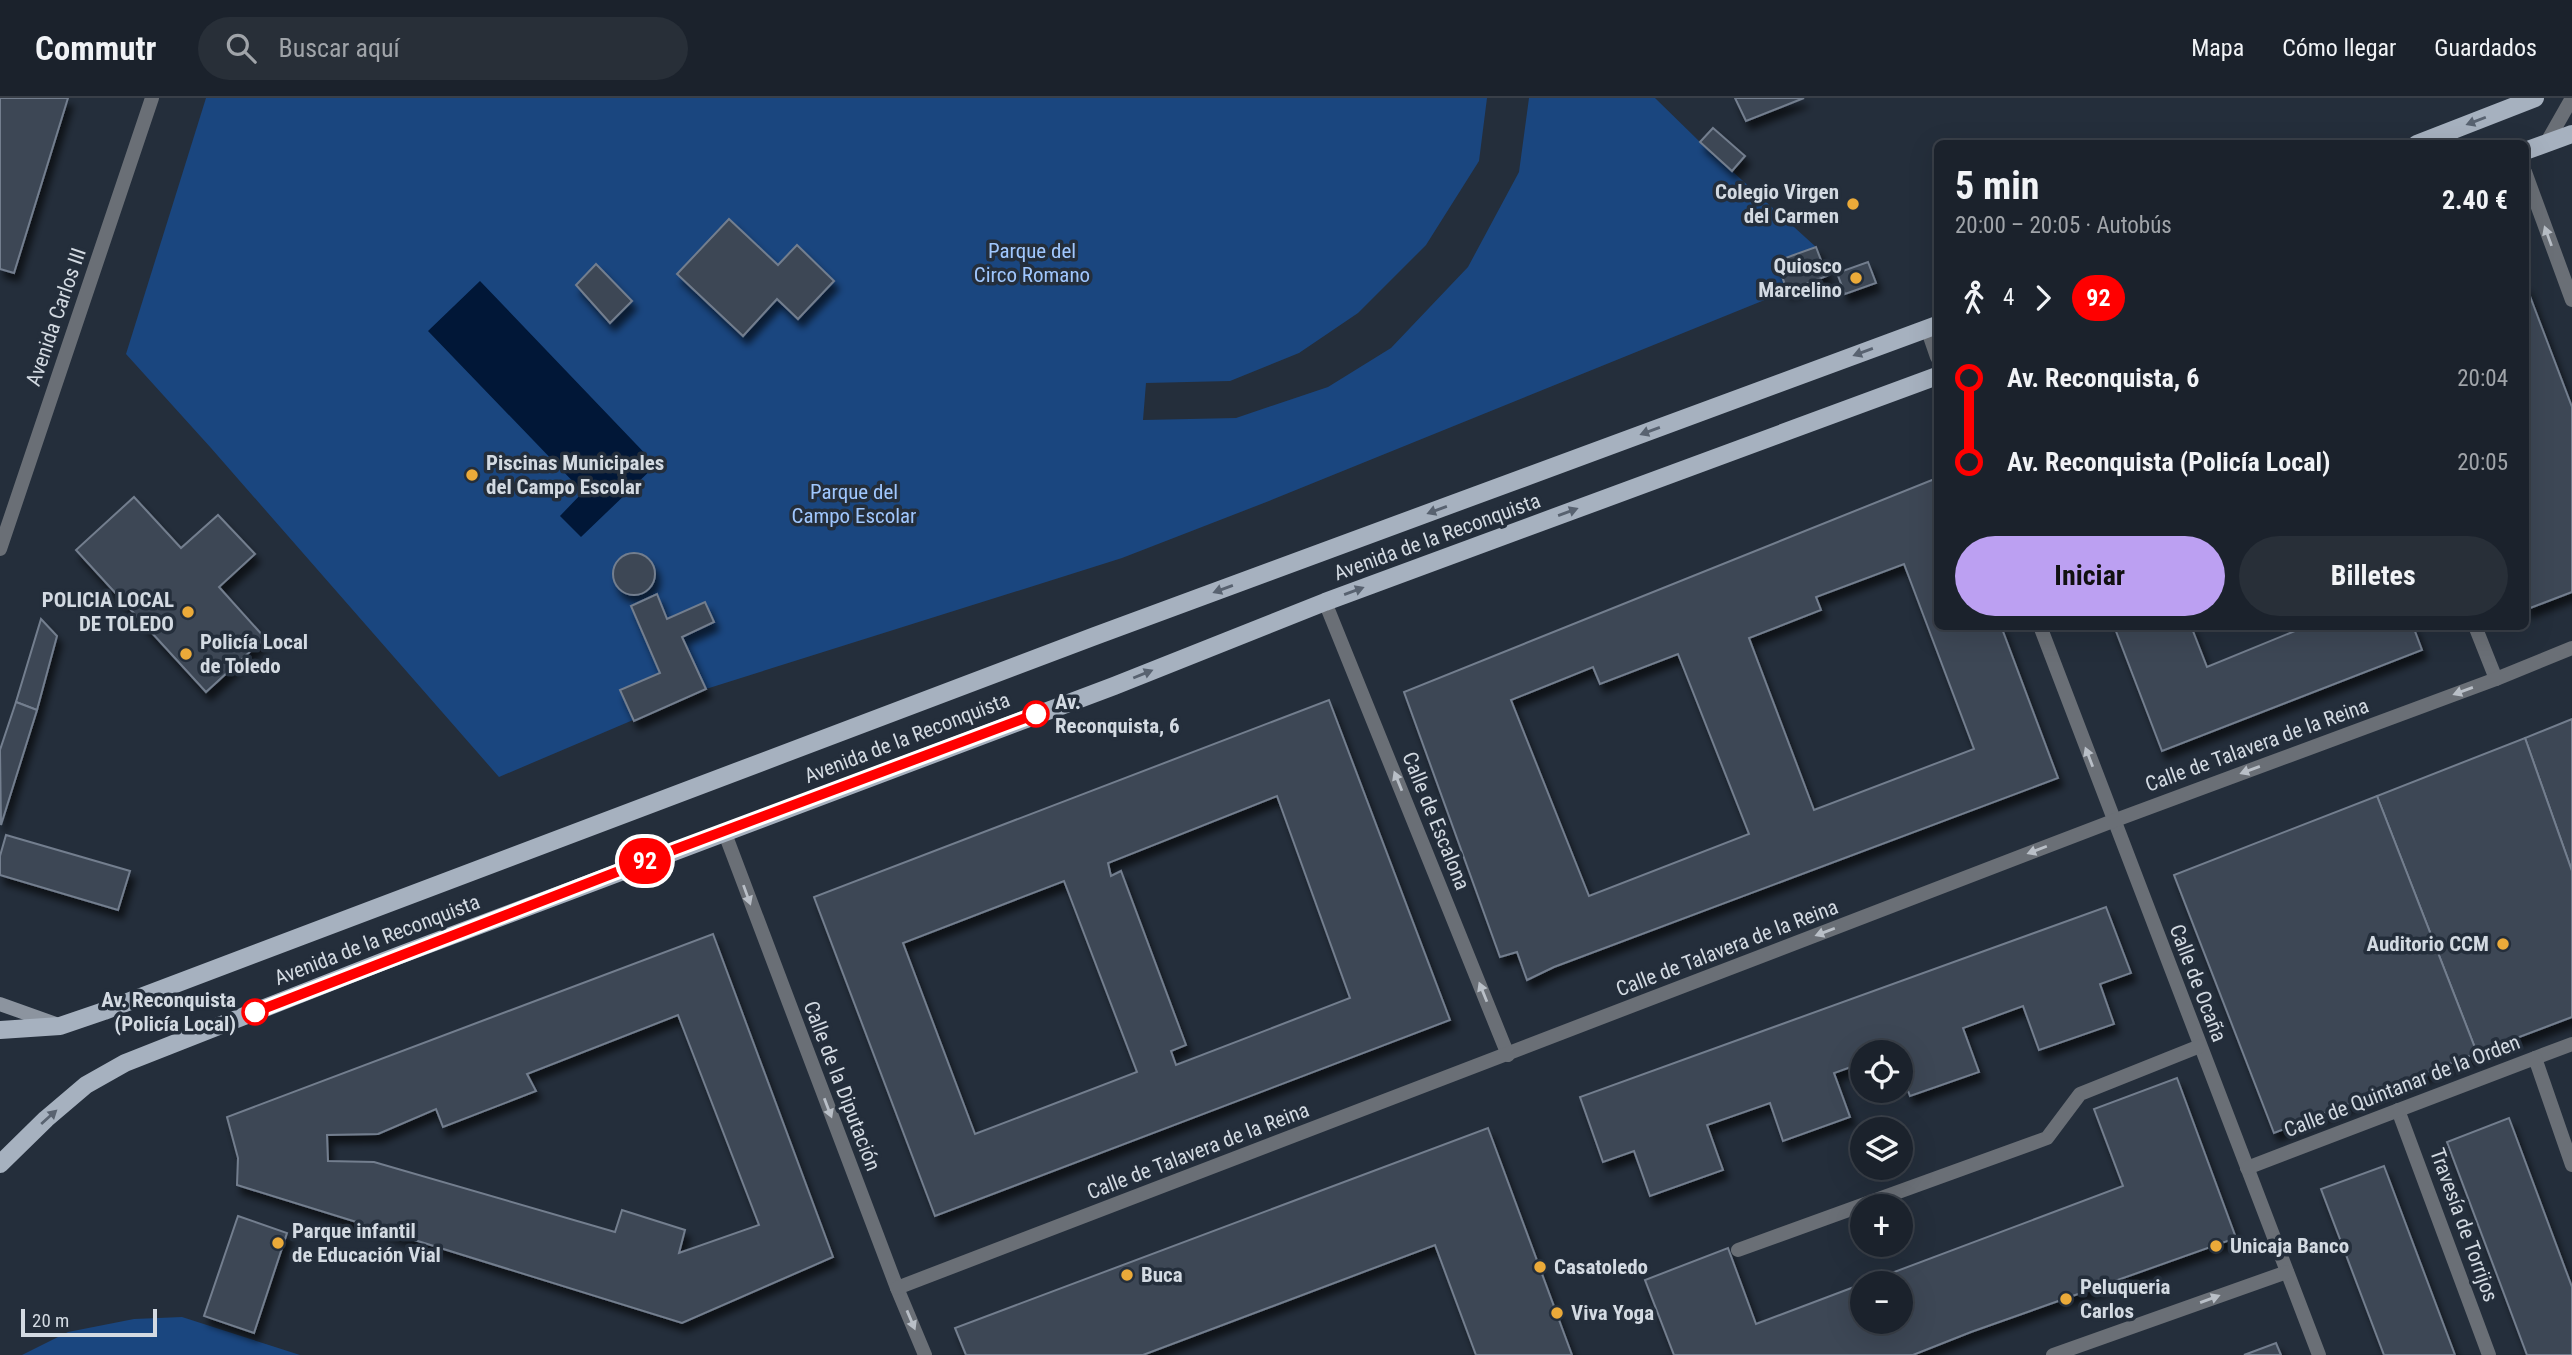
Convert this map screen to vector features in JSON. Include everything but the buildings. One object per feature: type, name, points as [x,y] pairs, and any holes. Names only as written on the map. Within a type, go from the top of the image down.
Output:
[{"type":"main road","points":[[2427,140],[2535,98]]},
{"type":"main road","points":[[2529,149],[2572,134]]},
{"type":"main road","name":"Avenida de la Reconquista","points":[[0,1030],[60,1026],[404,899],[1095,636],[1932,327]]},
{"type":"main road","name":"Avenida de la Reconquista","points":[[0,1164],[86,1084],[125,1063],[396,956],[1114,685],[1325,602],[1934,377]]},
{"type":"main road","points":[[0,1004],[60,1026]]},
{"type":"street","name":"Avenida Carlos III","points":[[0,549],[152,98]]},
{"type":"street","points":[[2547,142],[2572,98]]},
{"type":"street","points":[[2529,183],[2572,300]]},
{"type":"street","name":"Calle de Escalona","points":[[1325,602],[1508,1055]]},
{"type":"street","name":"Calle de Ocaña","points":[[2041,630],[2319,1355]]},
{"type":"street","points":[[2478,630],[2496,679]]},
{"type":"street","name":"Calle de Talavera de la Reina","points":[[897,1288],[2113,821],[2496,679],[2572,648]]},
{"type":"street","name":"Calle de la Diputación","points":[[724,831],[897,1288],[925,1355]]},
{"type":"street","name":"Calle de Quintanar de la Orden","points":[[2247,1168],[2572,1044]]},
{"type":"street","points":[[1738,1251],[2047,1138],[2080,1094],[2200,1046]]},
{"type":"street","points":[[2535,1058],[2572,1165]]},
{"type":"street","name":"Travesía de Torrijos","points":[[2398,1110],[2489,1355]]},
{"type":"street","points":[[2053,1355],[2287,1272]]},
{"type":"green space","points":[[206,98],[1487,98],[1479,161],[1426,245],[1358,313],[1299,353],[1230,381],[1146,383],[1143,420],[1236,418],[1328,387],[1391,348],[1468,267],[1519,172],[1529,98],[1655,98],[1816,247],[1777,261],[1787,291],[1269,501],[1122,558],[706,689],[499,777],[126,354]],"holes":[[[729,219],[778,265],[833,281],[798,319],[777,299],[742,336],[677,274]]]},
{"type":"green space","points":[[182,1317],[300,1355],[22,1355],[68,1332],[134,1319]]},
{"type":"shaded area","points":[[480,281],[656,465],[581,537],[560,516],[583,492],[428,331]]},
{"type":"bus line","name":"92","points":[[255,1012],[676,849],[1036,714]]},
{"type":"place","name":"Colegio Virgen del Carmen","points":[[1853,204]]},
{"type":"place","name":"Quiosco Marcelino","points":[[1856,278]]},
{"type":"place","name":"Piscinas Municipales del Campo Escolar","points":[[472,475]]},
{"type":"place","name":"POLICIA LOCAL DE TOLEDO","points":[[188,612]]},
{"type":"place","name":"Policía Local de Toledo","points":[[186,654]]},
{"type":"place","name":"Av. Reconquista, 6","points":[[1036,714]]},
{"type":"place","name":"Auditorio CCM","points":[[2503,944]]},
{"type":"place","name":"Av. Reconquista (Policía Local)","points":[[255,1012]]},
{"type":"place","name":"Parque infantil de Educación Vial","points":[[278,1243]]},
{"type":"place","name":"Unicaja Banco","points":[[2216,1246]]},
{"type":"place","name":"Casatoledo","points":[[1540,1267]]},
{"type":"place","name":"Buca","points":[[1127,1275]]},
{"type":"place","name":"Peluqueria Carlos","points":[[2066,1299]]},
{"type":"place","name":"Viva Yoga","points":[[1557,1313]]},
{"type":"park label","name":"Parque del Circo Romano","points":[[1032,263]]},
{"type":"park label","name":"Parque del Campo Escolar","points":[[854,504]]}]
